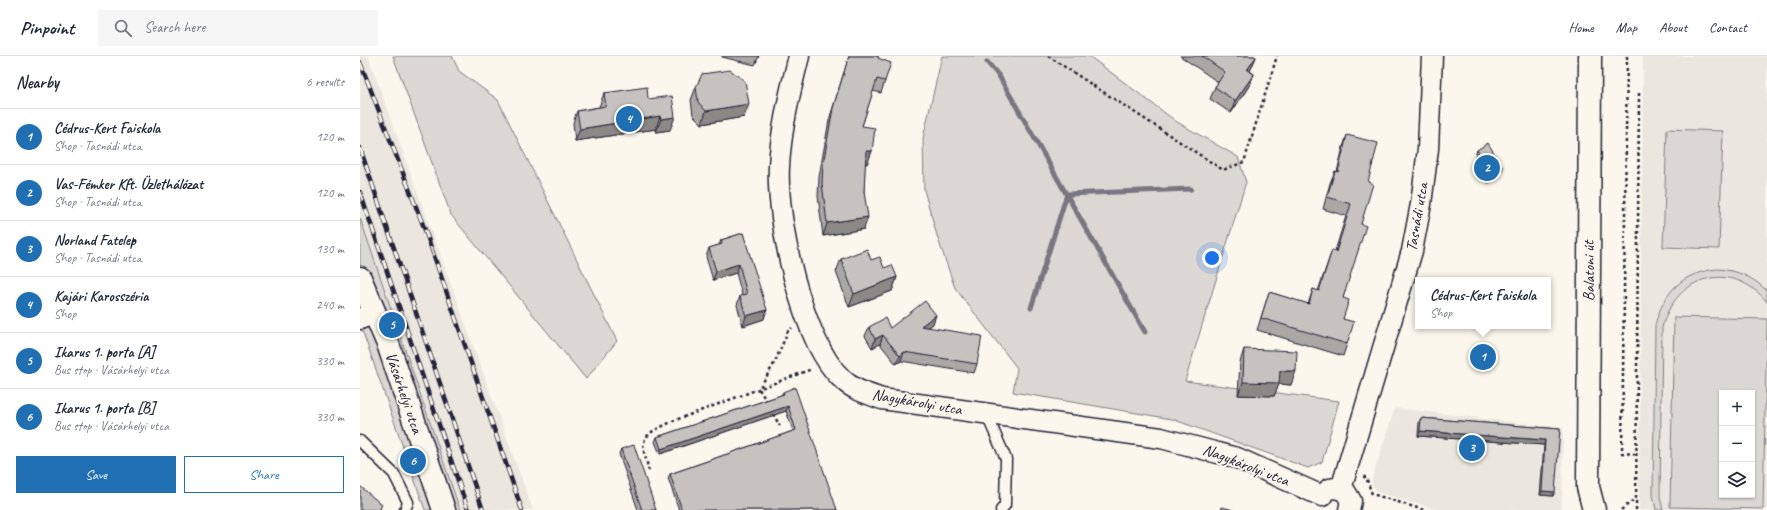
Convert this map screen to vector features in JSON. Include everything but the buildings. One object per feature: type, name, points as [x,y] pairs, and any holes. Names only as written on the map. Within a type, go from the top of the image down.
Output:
[{"type":"main road","name":"Balatoni út","points":[[1582,510],[1588,487],[1590,56]]},
{"type":"main road","name":"Vásárhelyi utca","points":[[360,278],[367,316],[388,344],[444,510]]},
{"type":"main road","name":"Balatoni út","points":[[1588,487],[1594,510]]},
{"type":"street","name":"Nagykárolyi utca","points":[[799,56],[781,139],[779,204],[784,238],[806,317],[828,363],[843,380],[861,392],[882,399],[1161,438],[1198,447],[1237,458],[1322,503]]},
{"type":"street","name":"Tasnádi utca","points":[[1343,482],[1412,251],[1421,204],[1428,149],[1432,56]]},
{"type":"street","points":[[1322,503],[1330,489],[1343,482],[1353,509]]},
{"type":"lane","points":[[986,413],[1006,458],[1005,505],[1001,510]]},
{"type":"lane","points":[[360,441],[394,474],[408,502],[405,510]]},
{"type":"path","points":[[1048,56],[1223,170],[1244,162],[1277,56]]},
{"type":"path","points":[[1627,56],[1622,454],[1635,454]]},
{"type":"path","points":[[1636,510],[1635,454],[1639,90]]},
{"type":"path","points":[[759,389],[775,362],[788,330],[806,317]]},
{"type":"path","points":[[649,471],[643,448],[645,438],[654,431],[673,421],[828,363]]},
{"type":"path","points":[[759,389],[780,426]]},
{"type":"path","points":[[1343,482],[1366,477],[1372,494],[1424,510]]},
{"type":"path","points":[[1622,510],[1636,498]]},
{"type":"shaded area","points":[[360,56],[368,56],[533,510],[460,510],[360,218]]},
{"type":"shaded area","points":[[393,56],[452,56],[459,71],[498,100],[617,341],[586,379],[451,215]]},
{"type":"shaded area","points":[[942,56],[1089,56],[1177,122],[1238,157],[1246,182],[1185,381],[1339,401],[1322,462],[1308,468],[1172,419],[1013,392],[1017,368],[955,288],[938,239],[924,190],[923,138]]},
{"type":"shaded area","points":[[1643,56],[1767,56],[1767,510],[1639,510]]},
{"type":"shaded area","points":[[1667,129],[1723,131],[1719,249],[1663,247]]},
{"type":"shaded area","points":[[360,218],[460,510],[425,510],[360,324]]},
{"type":"shaded area","points":[[1717,269],[1731,271],[1750,278],[1767,291],[1767,302],[1753,289],[1738,280],[1722,277],[1706,279],[1692,285],[1679,296],[1669,310],[1662,328],[1660,496],[1663,510],[1656,510],[1653,495],[1655,325],[1664,302],[1669,293],[1676,286],[1694,275]]},
{"type":"shaded area","points":[[1674,317],[1767,319],[1763,509],[1670,507]]},
{"type":"shaded area","points":[[1395,408],[1563,428],[1562,510],[1438,510],[1377,492],[1371,482]]},
{"type":"waterway","points":[[987,62],[999,76],[1145,332]]},
{"type":"waterway","points":[[1067,194],[1191,189]]},
{"type":"waterway","points":[[1031,308],[1067,194]]},
{"type":"railway","points":[[360,62],[425,230],[522,510]]},
{"type":"railway","points":[[360,148],[483,510]]},
{"type":"railway","points":[[360,192],[468,510]]},
{"type":"place","name":"Kajári Karosszéria","points":[[629,119]]},
{"type":"place","name":"Vas-Fémker Kft. Üzlethálózat","points":[[1487,168]]},
{"type":"place","name":"Ikarus 1. porta [A]","points":[[392,325]]},
{"type":"place","name":"Cédrus-Kert Faiskola","points":[[1483,357]]},
{"type":"place","name":"Norland Fatelep","points":[[1472,448]]},
{"type":"place","name":"Ikarus 1. porta [B]","points":[[413,461]]}]
